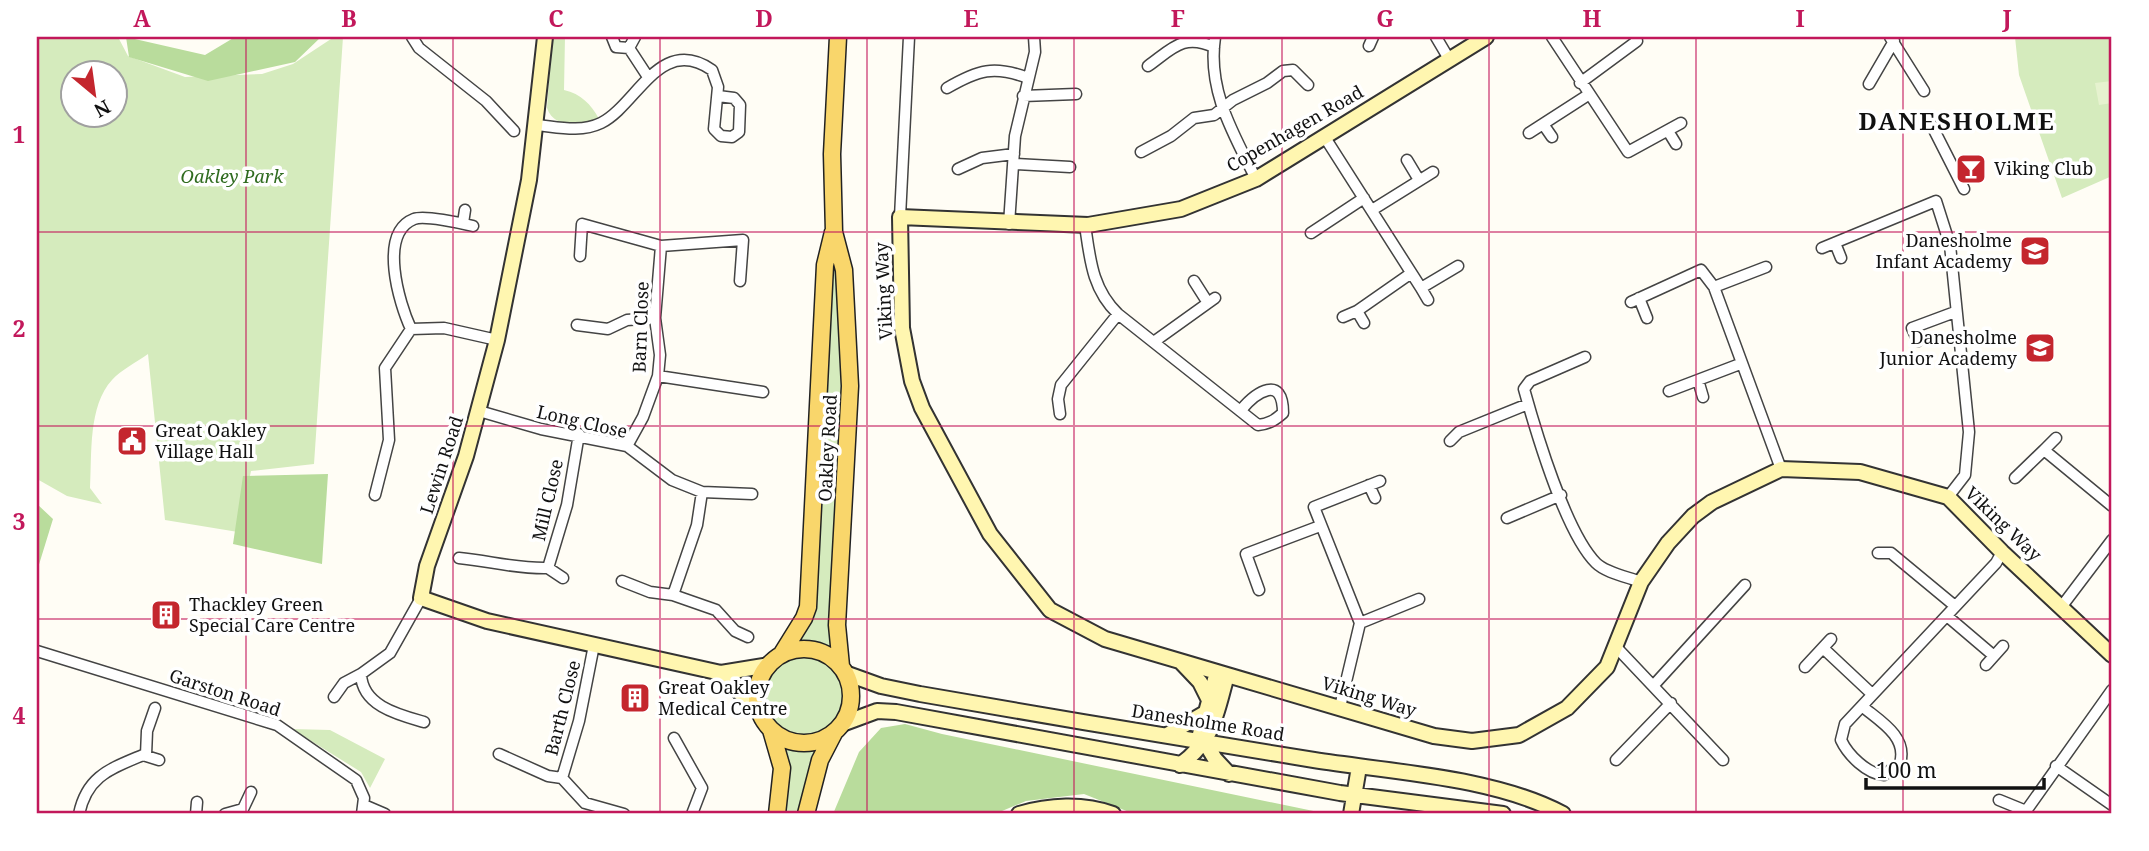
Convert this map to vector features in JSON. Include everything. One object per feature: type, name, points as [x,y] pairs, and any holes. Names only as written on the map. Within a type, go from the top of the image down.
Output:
[{"type":"main road","name":"Oakley Road","points":[[838,37],[832,154],[834,232],[844,270],[850,386],[836,625],[843,670]]},
{"type":"main road","name":"Oakley Road","points":[[775,660],[804,618],[808,607],[825,265],[834,232]]},
{"type":"main road","points":[[777,814],[782,768],[771,730],[760,713],[758,687],[775,660],[806,649],[819,651],[843,670],[851,699],[820,760],[806,814]]},
{"type":"main road","points":[[771,730],[796,742],[824,739],[839,727]]},
{"type":"street","points":[[412,37],[419,48],[486,101],[514,131]]},
{"type":"street","name":"Lewin Road","points":[[421,598],[427,566],[479,411],[497,340],[520,230],[536,125],[545,37]]},
{"type":"street","points":[[612,37],[616,47],[629,48]]},
{"type":"street","points":[[629,48],[635,37]]},
{"type":"street","name":"Viking Way","points":[[908,37],[900,217],[902,328],[912,381],[922,408],[990,534],[1050,610],[1105,639],[1455,740],[1490,740],[1519,735],[1567,708],[1599,677],[1617,648],[1641,582],[1668,543],[1693,516],[1733,490],[1781,469],[1860,472],[1948,497],[2002,552],[2112,655]]},
{"type":"street","points":[[1010,224],[1014,159],[1023,96],[1035,52],[1034,37]]},
{"type":"street","points":[[1436,37],[1450,59]]},
{"type":"street","name":"Copenhagen Road","points":[[900,217],[1010,224],[1084,225],[1181,209],[1256,179],[1486,37]]},
{"type":"street","points":[[1552,37],[1628,152],[1681,123]]},
{"type":"street","points":[[1869,85],[1892,39]]},
{"type":"street","points":[[1892,39],[1924,91]]},
{"type":"street","points":[[1148,66],[1184,41],[1214,42],[1220,108],[1256,179]]},
{"type":"street","points":[[1580,83],[1637,41]]},
{"type":"street","points":[[629,48],[648,77]]},
{"type":"street","points":[[536,125],[581,130],[598,124],[609,118],[648,77],[665,65],[698,62],[712,70],[718,96]]},
{"type":"street","points":[[947,88],[968,76],[993,69],[1006,69],[1028,78]]},
{"type":"street","points":[[1141,152],[1171,136],[1194,118],[1214,115],[1220,108],[1267,83],[1283,71],[1293,70],[1308,85]]},
{"type":"street","points":[[1023,96],[1076,94]]},
{"type":"street","points":[[1529,133],[1588,95]]},
{"type":"street","points":[[1543,124],[1552,137]]},
{"type":"street","points":[[1931,124],[1964,189]]},
{"type":"street","points":[[1668,131],[1676,144]]},
{"type":"street","points":[[1324,136],[1428,300]]},
{"type":"street","points":[[958,169],[982,158],[1014,159],[1070,167]]},
{"type":"street","points":[[1407,159],[1419,180]]},
{"type":"street","points":[[1372,210],[1433,172]]},
{"type":"street","points":[[1311,233],[1364,198]]},
{"type":"street","points":[[1822,248],[1936,201],[1951,245],[1955,312],[1969,432],[1965,475],[1948,497]]},
{"type":"street","points":[[411,329],[396,283],[395,241],[400,228],[416,218],[468,224],[465,210]]},
{"type":"street","points":[[580,256],[582,224],[661,246],[743,240],[740,281]]},
{"type":"street","points":[[1084,225],[1092,274],[1106,302],[1241,410]]},
{"type":"street","points":[[1835,243],[1841,258]]},
{"type":"street","name":"Barn Close","points":[[627,446],[643,417],[658,376],[660,355],[655,318],[661,246]]},
{"type":"street","points":[[1421,288],[1458,266]]},
{"type":"street","points":[[1714,287],[1766,267]]},
{"type":"street","points":[[1647,318],[1635,300],[1701,270],[1714,287],[1740,364],[1762,411],[1781,469]]},
{"type":"street","points":[[1343,317],[1357,312],[1410,274]]},
{"type":"street","points":[[1154,341],[1212,301],[1194,281]]},
{"type":"street","points":[[1357,312],[1364,323]]},
{"type":"street","points":[[1900,333],[1955,312]]},
{"type":"street","points":[[1060,414],[1058,399],[1061,385],[1118,314]]},
{"type":"street","points":[[577,325],[608,329],[636,318],[655,318]]},
{"type":"street","points":[[411,329],[444,328],[497,340]]},
{"type":"street","points":[[1912,328],[1917,341]]},
{"type":"street","points":[[375,495],[389,440],[385,368],[411,329]]},
{"type":"street","points":[[1585,357],[1530,381],[1524,389],[1561,495],[1585,548],[1598,565],[1641,582]]},
{"type":"street","points":[[1669,391],[1740,364]]},
{"type":"street","points":[[658,376],[763,392]]},
{"type":"street","points":[[1698,380],[1703,397]]},
{"type":"street","points":[[1450,441],[1459,432],[1528,404]]},
{"type":"street","name":"Long Close","points":[[479,411],[541,429],[579,434],[627,446],[672,480],[702,492],[752,494]]},
{"type":"street","name":"Mill Close","points":[[459,558],[490,561],[517,569],[548,568],[567,505],[579,434]]},
{"type":"street","points":[[2015,478],[2056,438]]},
{"type":"street","points":[[2044,450],[2112,506]]},
{"type":"street","points":[[1340,708],[1360,623],[1314,507],[1380,481]]},
{"type":"street","points":[[1369,485],[1375,498]]},
{"type":"street","points":[[673,595],[695,534],[702,492]]},
{"type":"street","points":[[1507,518],[1561,495]]},
{"type":"street","points":[[1259,590],[1247,554],[1320,526]]},
{"type":"street","points":[[2062,606],[2112,540]]},
{"type":"street","points":[[1878,553],[1891,552],[1955,606]]},
{"type":"street","points":[[1863,706],[1898,739],[1902,747],[1900,763],[1884,775],[1871,772],[1862,765],[1841,740],[1845,724],[1996,564],[2002,552]]},
{"type":"street","points":[[548,568],[563,578]]},
{"type":"street","points":[[622,581],[650,592],[673,595],[716,610],[735,631],[748,637]]},
{"type":"street","points":[[1653,686],[1745,585]]},
{"type":"street","points":[[334,697],[344,683],[390,653],[421,598],[487,621],[720,673],[775,660]]},
{"type":"street","points":[[1360,623],[1419,599]]},
{"type":"street","points":[[1947,616],[1994,656]]},
{"type":"street","points":[[1805,667],[1831,639]]},
{"type":"street","name":"Barth Close","points":[[562,778],[579,721],[594,645]]},
{"type":"street","points":[[1986,665],[2003,646]]},
{"type":"street","points":[[1617,648],[1723,760]]},
{"type":"street","points":[[1823,648],[1872,694]]},
{"type":"street","name":"Garston Road","points":[[37,651],[277,725],[356,779],[363,810]]},
{"type":"street","points":[[1181,662],[1199,682],[1212,708],[1239,747]]},
{"type":"street","name":"Danesholme Road","points":[[843,670],[881,686],[920,694],[1359,767],[1440,776],[1544,804],[1563,814]]},
{"type":"street","points":[[720,673],[760,713]]},
{"type":"street","points":[[360,674],[365,690],[379,705],[424,722]]},
{"type":"street","points":[[1222,674],[1212,708],[1200,734],[1229,774]]},
{"type":"street","points":[[1167,735],[1212,708],[1235,690],[1258,684]]},
{"type":"street","points":[[1999,800],[2028,812],[2056,766],[2112,690]]},
{"type":"street","points":[[1616,760],[1671,703]]},
{"type":"street","points":[[146,755],[147,731],[155,708]]},
{"type":"street","points":[[839,727],[877,711],[896,712],[1229,774],[1355,795],[1503,814]]},
{"type":"street","points":[[674,738],[702,788],[692,814]]},
{"type":"street","points":[[1180,765],[1205,742]]},
{"type":"street","name":"Barth Close","points":[[499,754],[548,776],[562,778],[585,803],[624,814]]},
{"type":"street","points":[[79,814],[86,790],[94,781],[146,755],[159,760]]},
{"type":"street","points":[[2056,766],[2112,805]]},
{"type":"street","points":[[1351,814],[1359,767]]},
{"type":"street","points":[[225,814],[243,809],[251,792]]},
{"type":"street","points":[[196,814],[197,802]]},
{"type":"street","points":[[1019,814],[1073,806],[1113,814]]},
{"type":"street","points":[[363,810],[385,814]]},
{"type":"green space","name":"Oakley Park","points":[[37,37],[118,37],[128,56],[185,77],[262,74],[293,64],[334,37],[343,37],[314,464],[251,471],[238,532],[165,520],[148,354],[112,380],[99,403],[93,431],[90,488],[102,504],[67,496],[37,479]]},
{"type":"green space","points":[[126,37],[205,55],[235,37],[321,37],[295,62],[208,81],[129,57]]},
{"type":"green space","points":[[552,37],[565,37],[564,90],[585,100],[599,119],[569,124],[556,120],[551,115],[547,108]]},
{"type":"green space","points":[[2015,37],[2112,37],[2112,176],[2062,198],[2019,75]]},
{"type":"green space","points":[[2112,81],[2112,103],[2099,105],[2095,83]]},
{"type":"green space","points":[[835,248],[843,334],[843,407],[831,648],[799,644],[815,612]]},
{"type":"green space","points":[[328,474],[322,564],[233,544],[243,476]]},
{"type":"green space","points":[[37,504],[53,519],[37,571]]},
{"type":"green space","points":[[796,657],[812,657],[833,668],[844,689],[844,705],[833,726],[812,737],[796,737],[782,731],[770,719],[764,705],[764,689],[770,675],[782,663]]},
{"type":"green space","points":[[905,724],[1328,814],[1134,814],[1084,794],[1026,801],[995,814],[833,814],[859,752],[881,728]]},
{"type":"green space","points":[[292,729],[330,730],[385,759],[370,788],[361,772]]},
{"type":"green space","points":[[783,746],[805,752],[817,748],[798,814],[783,814]]},
{"type":"place","name":"Viking Club","points":[[1971,169]]},
{"type":"place","name":"Danesholme Infant Academy","points":[[2035,251]]},
{"type":"place","name":"Danesholme Junior Academy","points":[[2040,348]]},
{"type":"place","name":"Great Oakley Village Hall","points":[[132,441]]},
{"type":"place","name":"Thackley Green Special Care Centre","points":[[166,615]]},
{"type":"place","name":"Great Oakley Medical Centre","points":[[635,698]]},
{"type":"district","name":"DANESHOLME","points":[[1957,122]]}]
